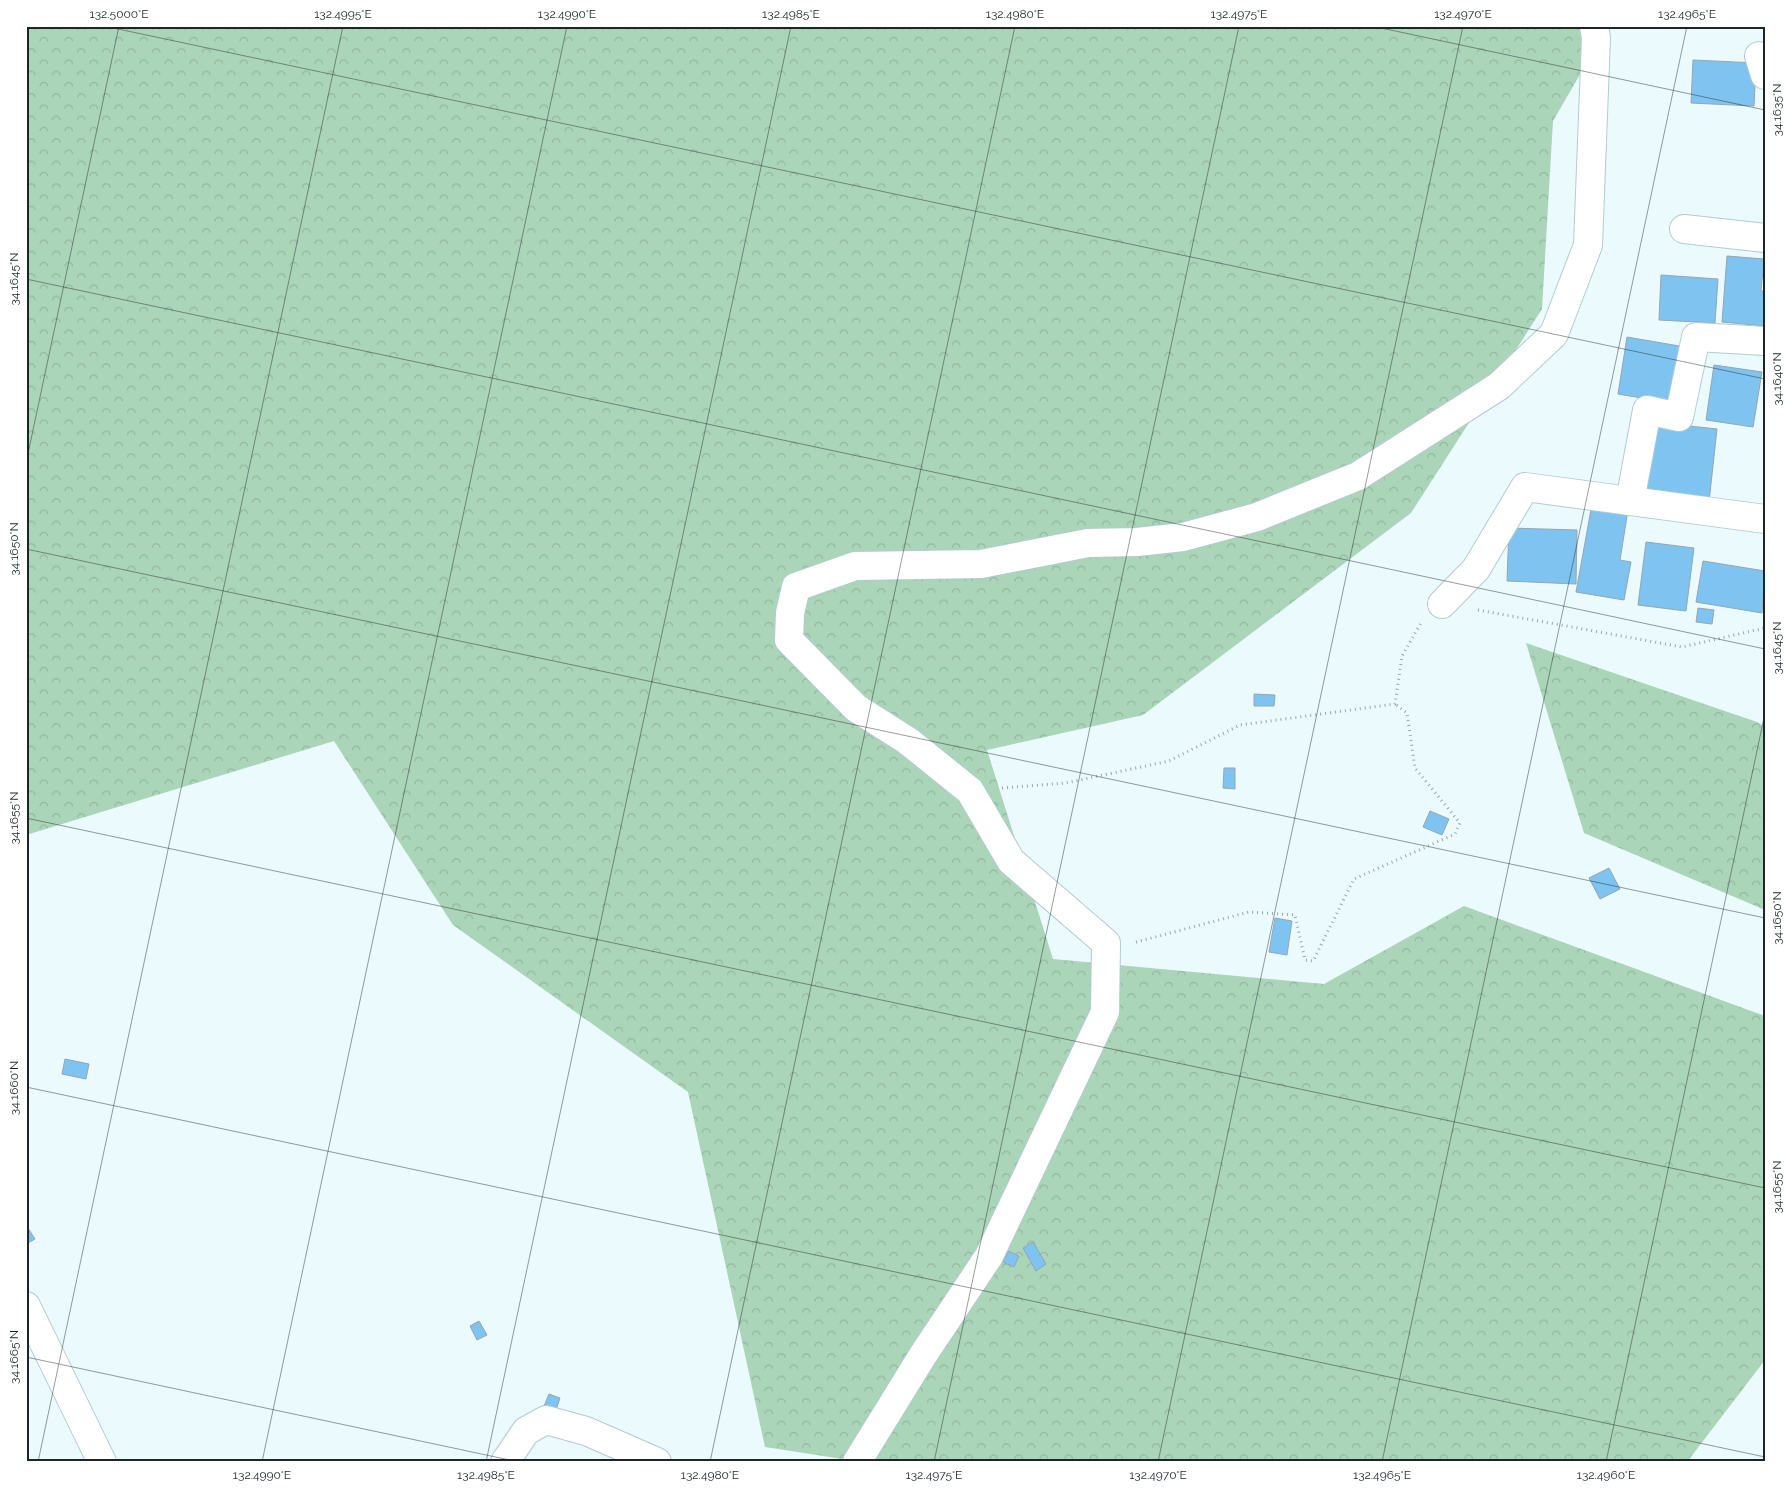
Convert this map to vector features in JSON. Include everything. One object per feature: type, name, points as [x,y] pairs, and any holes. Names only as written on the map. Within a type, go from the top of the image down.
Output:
[{"type":"street","points":[[857,1462],[922,1354],[989,1256],[1105,1012],[1106,943],[1011,861],[970,791],[908,741],[856,708],[789,640],[790,613],[796,587],[855,566],[981,564],[1088,542],[1137,542],[1183,537],[1257,517],[1358,476],[1499,386],[1554,334],[1588,245],[1596,38],[1594,26]]},
{"type":"street","points":[[1684,229],[1765,238]]},
{"type":"street","points":[[1630,501],[1647,410],[1679,416],[1696,337],[1765,341]]},
{"type":"street","points":[[1442,604],[1476,569],[1525,487],[1765,519]]},
{"type":"street","points":[[26,1306],[102,1462]]},
{"type":"street","points":[[506,1462],[526,1431],[546,1420],[586,1431],[657,1462]]},
{"type":"path","points":[[1395,704],[1402,656],[1424,618],[1442,604],[1682,647],[1765,628]]},
{"type":"path","points":[[970,791],[1066,783],[1169,761],[1240,725],[1395,704],[1407,713],[1415,768],[1460,823],[1455,834],[1354,879],[1313,960],[1305,960],[1294,915],[1249,912],[1106,950]]},
{"type":"green space","points":[[26,26],[1608,26],[1553,121],[1542,309],[1411,513],[1143,715],[987,750],[1053,959],[1324,984],[1464,906],[1765,1016],[1765,1360],[1687,1462],[862,1462],[765,1447],[688,1092],[453,925],[334,741],[26,835]]},
{"type":"green space","points":[[1526,643],[1757,722],[1765,727],[1765,910],[1584,833]]},
{"type":"building","points":[[1693,60],[1756,63],[1754,106],[1691,103]]},
{"type":"building","points":[[1727,256],[1764,259],[1761,291],[1765,291],[1765,326],[1722,322]]},
{"type":"building","points":[[1661,275],[1718,279],[1715,323],[1659,320]]},
{"type":"building","points":[[1627,337],[1685,347],[1677,404],[1618,394]]},
{"type":"building","points":[[1714,365],[1762,372],[1753,427],[1706,420]]},
{"type":"building","points":[[1652,422],[1717,429],[1709,502],[1644,495]]},
{"type":"building","points":[[1592,504],[1628,510],[1620,560],[1631,562],[1624,600],[1576,592]]},
{"type":"building","points":[[1509,528],[1577,530],[1576,584],[1507,581]]},
{"type":"building","points":[[1646,542],[1694,548],[1686,611],[1638,605]]},
{"type":"building","points":[[1703,561],[1765,571],[1762,613],[1696,602]]},
{"type":"building","points":[[1698,608],[1714,610],[1712,624],[1696,622]]},
{"type":"building","points":[[1254,694],[1275,695],[1274,706],[1254,706]]},
{"type":"building","points":[[1224,768],[1235,768],[1235,789],[1223,788]]},
{"type":"building","points":[[1430,811],[1449,819],[1442,835],[1423,827]]},
{"type":"building","points":[[1609,868],[1620,889],[1600,899],[1589,878]]},
{"type":"building","points":[[1275,918],[1292,921],[1287,955],[1269,952]]},
{"type":"building","points":[[65,1059],[89,1064],[86,1079],[62,1074]]},
{"type":"building","points":[[26,1225],[35,1239],[26,1244]]},
{"type":"building","points":[[1033,1242],[1046,1264],[1036,1271],[1023,1248]]},
{"type":"building","points":[[1008,1251],[1019,1256],[1014,1267],[1003,1262]]},
{"type":"building","points":[[479,1321],[487,1335],[477,1340],[470,1326]]},
{"type":"building","points":[[549,1394],[560,1398],[556,1410],[544,1406]]}]
